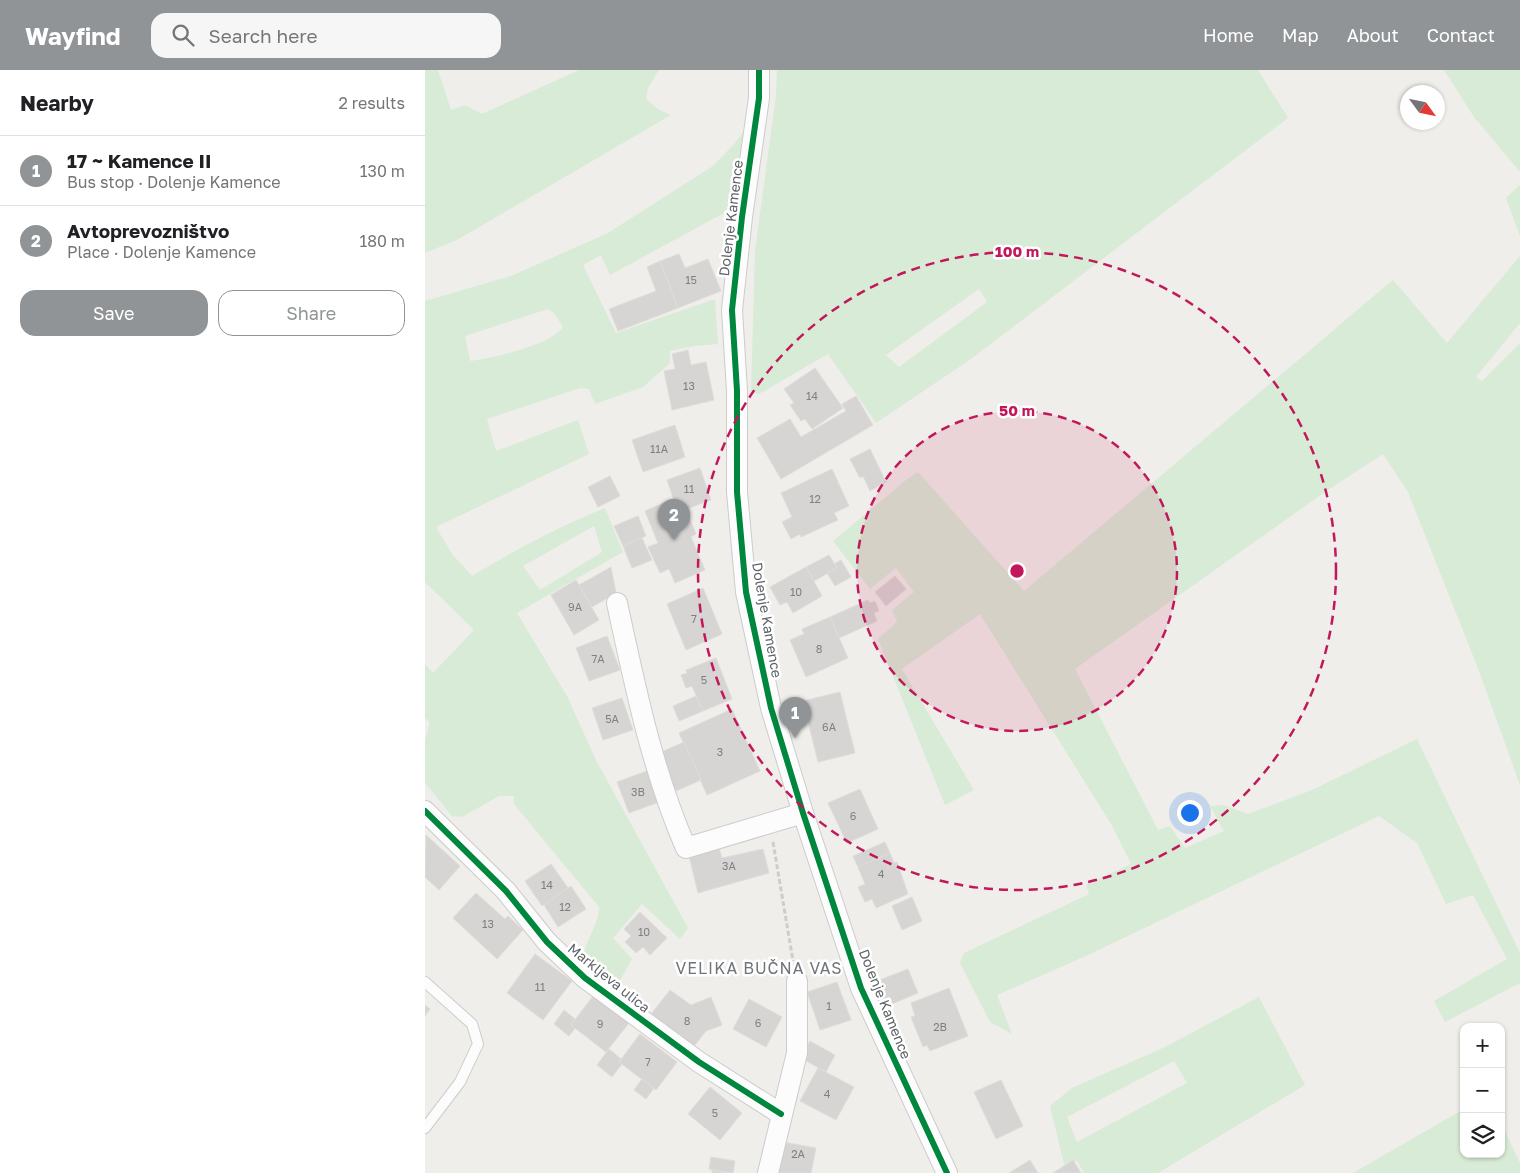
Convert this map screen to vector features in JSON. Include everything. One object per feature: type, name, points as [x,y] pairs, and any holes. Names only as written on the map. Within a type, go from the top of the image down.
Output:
[{"type":"street","name":"Dolenje Kamence","points":[[759,70],[759,98],[742,217],[732,310],[737,392],[737,492],[747,592],[771,708],[803,813],[861,988],[947,1173]]},
{"type":"street","points":[[617,603],[640,712],[676,826],[686,848],[803,813]]},
{"type":"street","name":"Markljeva ulica","points":[[425,811],[507,891],[547,942],[585,978],[699,1062],[781,1114]]},
{"type":"street","points":[[768,1173],[797,1053],[797,982]]},
{"type":"lane","points":[[425,982],[472,1024],[478,1044],[460,1082],[425,1128]]},
{"type":"path","points":[[775,822],[773,848],[797,982]]},
{"type":"green space","points":[[425,70],[438,70],[451,110],[465,105],[482,114],[579,70],[659,70],[648,88],[646,99],[659,110],[671,115],[457,240],[425,253]]},
{"type":"green space","points":[[777,70],[1258,70],[1288,118],[971,359],[876,423],[828,354],[759,394],[751,392],[755,251],[776,95]],"holes":[[[979,289],[987,302],[899,367],[886,355]]]},
{"type":"green space","points":[[1444,70],[1520,70],[1520,172],[1474,117]]},
{"type":"green space","points":[[749,125],[735,207],[610,275],[601,255],[583,265],[616,333],[715,299],[718,344],[670,351],[670,363],[643,387],[595,404],[589,389],[580,388],[487,419],[496,451],[578,420],[589,454],[436,527],[452,554],[472,576],[537,539],[605,508],[623,552],[517,613],[567,696],[596,760],[688,928],[680,939],[642,904],[613,938],[632,959],[619,982],[613,987],[583,965],[585,950],[596,922],[599,907],[514,804],[514,796],[499,796],[462,817],[452,816],[425,783],[425,740],[430,722],[425,718],[425,664],[433,673],[474,630],[425,582],[425,301],[511,276],[608,233],[713,166]],"holes":[[[548,309],[554,313],[563,327],[557,334],[521,350],[470,361],[465,336]],[[594,526],[602,552],[540,590],[523,566]]]},
{"type":"green space","points":[[1520,185],[1520,236],[1506,198]]},
{"type":"green space","points":[[1520,256],[1520,323],[1476,377],[1482,381],[1520,343],[1520,785],[1479,671],[1408,492],[1383,454],[1325,492],[1075,669],[1158,830],[1170,826],[1185,848],[1224,831],[1210,806],[1223,805],[1248,814],[1312,790],[1417,739],[1520,953],[1520,983],[1445,1022],[1434,1001],[1507,959],[1473,895],[1446,904],[1417,843],[1379,816],[1088,955],[997,995],[1012,1034],[990,1022],[960,963],[964,953],[1089,894],[1086,885],[1131,864],[1111,824],[980,614],[902,669],[974,790],[945,805],[878,639],[897,622],[892,610],[914,592],[896,568],[870,589],[833,541],[918,472],[1024,591],[1393,280],[1447,343]]},
{"type":"green space","points":[[1259,997],[1305,1085],[1158,1173],[1084,1173],[1077,1161],[1064,1164],[1050,1106],[1072,1088],[1165,1047]],"holes":[[[1174,1061],[1187,1083],[1077,1142],[1067,1117]]]},
{"type":"green space","points":[[1460,1111],[1460,1158],[1505,1158],[1505,1131],[1520,1163],[1520,1173],[1353,1173]]},
{"type":"building","points":[[679,254],[685,268],[708,259],[721,291],[678,308],[660,261]]},
{"type":"building","points":[[660,261],[678,308],[618,331],[609,309],[656,291],[647,267]]},
{"type":"building","points":[[688,350],[691,365],[706,362],[714,400],[672,410],[664,371],[675,369],[672,354]]},
{"type":"building","points":[[815,368],[843,408],[812,429],[805,419],[801,421],[790,405],[794,403],[784,389]]},
{"type":"building","points":[[856,396],[873,425],[781,479],[757,438],[790,419],[801,437],[846,411],[842,404]]},
{"type":"building","points":[[675,425],[685,457],[643,472],[632,440]]},
{"type":"building","points":[[870,449],[886,482],[870,491],[863,476],[860,478],[850,459]]},
{"type":"building","points":[[700,468],[711,500],[678,512],[667,480]]},
{"type":"building","points":[[832,469],[849,506],[834,513],[838,520],[801,537],[800,534],[791,539],[782,522],[792,517],[781,493]]},
{"type":"building","points":[[610,476],[620,496],[598,507],[588,487]]},
{"type":"building","points":[[673,499],[678,512],[683,510],[685,516],[688,515],[696,534],[691,537],[705,570],[675,583],[669,569],[660,573],[648,547],[658,543],[645,511]]},
{"type":"building","points":[[638,516],[646,536],[623,546],[614,526]]},
{"type":"building","points":[[642,538],[652,560],[632,568],[623,546]]},
{"type":"building","points":[[829,555],[837,568],[814,581],[806,567]]},
{"type":"building","points":[[841,560],[851,577],[835,586],[827,573],[837,568],[834,564]]},
{"type":"building","points":[[611,567],[616,593],[592,607],[579,585]]},
{"type":"building","points":[[806,567],[822,596],[793,613],[787,602],[780,605],[770,587]]},
{"type":"building","points":[[895,576],[906,589],[886,606],[875,592]]},
{"type":"building","points":[[576,580],[599,620],[574,635],[551,595]]},
{"type":"building","points":[[703,588],[722,634],[686,650],[667,604]]},
{"type":"building","points":[[868,600],[870,603],[875,601],[879,611],[874,613],[877,621],[839,638],[830,617]]},
{"type":"building","points":[[830,617],[848,658],[806,677],[790,640],[804,634],[802,629]]},
{"type":"building","points":[[607,636],[620,670],[589,681],[576,648]]},
{"type":"building","points":[[716,658],[732,699],[703,711],[692,686],[686,688],[681,675],[687,673],[686,670]]},
{"type":"building","points":[[840,692],[855,753],[818,762],[803,701]]},
{"type":"building","points":[[696,696],[703,711],[679,721],[673,706]]},
{"type":"building","points":[[622,698],[633,730],[603,740],[592,708]]},
{"type":"building","points":[[732,709],[760,771],[707,795],[679,733]]},
{"type":"building","points":[[684,742],[701,780],[676,791],[659,753]]},
{"type":"building","points":[[647,771],[659,802],[629,813],[617,782]]},
{"type":"building","points":[[860,789],[878,829],[847,843],[828,803]]},
{"type":"building","points":[[426,835],[460,866],[439,890],[425,877]]},
{"type":"building","points":[[885,842],[890,853],[858,867],[853,856]]},
{"type":"building","points":[[719,848],[722,858],[763,849],[769,873],[698,893],[689,856]]},
{"type":"building","points":[[890,853],[894,863],[897,862],[908,894],[876,908],[872,899],[865,902],[858,887],[865,884],[858,867]]},
{"type":"building","points":[[551,864],[568,888],[542,906],[525,881]]},
{"type":"building","points":[[571,886],[586,909],[558,927],[544,905]]},
{"type":"building","points":[[476,893],[505,919],[508,916],[523,930],[497,959],[453,918]]},
{"type":"building","points":[[912,897],[922,921],[902,930],[892,906]]},
{"type":"building","points":[[640,912],[667,938],[650,955],[643,947],[636,953],[625,942],[631,936],[624,929]]},
{"type":"building","points":[[535,954],[572,981],[543,1020],[507,993]]},
{"type":"building","points":[[908,969],[918,993],[887,1006],[877,981]]},
{"type":"building","points":[[837,982],[851,1020],[820,1030],[807,992]]},
{"type":"building","points":[[949,988],[968,1036],[930,1051],[927,1045],[923,1047],[911,1017],[915,1016],[911,1003]]},
{"type":"building","points":[[670,990],[691,1005],[711,997],[722,1025],[706,1031],[691,1050],[649,1017]]},
{"type":"building","points":[[593,996],[629,1023],[606,1052],[571,1025]]},
{"type":"building","points":[[749,999],[782,1017],[766,1047],[733,1029]]},
{"type":"building","points":[[425,1005],[430,1009],[425,1016]]},
{"type":"building","points":[[564,1010],[575,1019],[571,1025],[575,1028],[569,1036],[554,1024]]},
{"type":"building","points":[[640,1034],[677,1062],[656,1090],[619,1062]]},
{"type":"building","points":[[810,1041],[835,1055],[826,1072],[801,1058]]},
{"type":"building","points":[[609,1049],[621,1059],[619,1062],[622,1064],[612,1077],[597,1065]]},
{"type":"building","points":[[818,1068],[854,1087],[836,1120],[800,1101]]},
{"type":"building","points":[[642,1079],[654,1088],[646,1099],[634,1090]]},
{"type":"building","points":[[1001,1080],[1023,1126],[996,1139],[974,1092]]},
{"type":"building","points":[[710,1087],[742,1113],[720,1140],[688,1114]]},
{"type":"building","points":[[783,1142],[816,1148],[811,1173],[775,1173]]},
{"type":"building","points":[[711,1157],[735,1161],[733,1173],[709,1169]]},
{"type":"building","points":[[1030,1160],[1038,1173],[1009,1173]]},
{"type":"building","points":[[1073,1160],[1081,1173],[1053,1173]]},
{"type":"building","points":[[712,1170],[732,1173],[712,1173]]},
{"type":"cycle path","points":[[759,70],[759,98],[742,217],[732,310],[737,391],[737,492],[746,592],[771,708],[803,813],[861,988],[947,1173]]},
{"type":"cycle path","points":[[425,811],[506,891],[547,942],[585,978],[699,1062],[781,1114]]},
{"type":"place","name":"Avtoprevozništvo","points":[[674,540]]},
{"type":"place","name":"17 ~ Kamence II","points":[[795,738]]},
{"type":"district","name":"VELIKA BUČNA VAS","points":[[759,968]]}]
